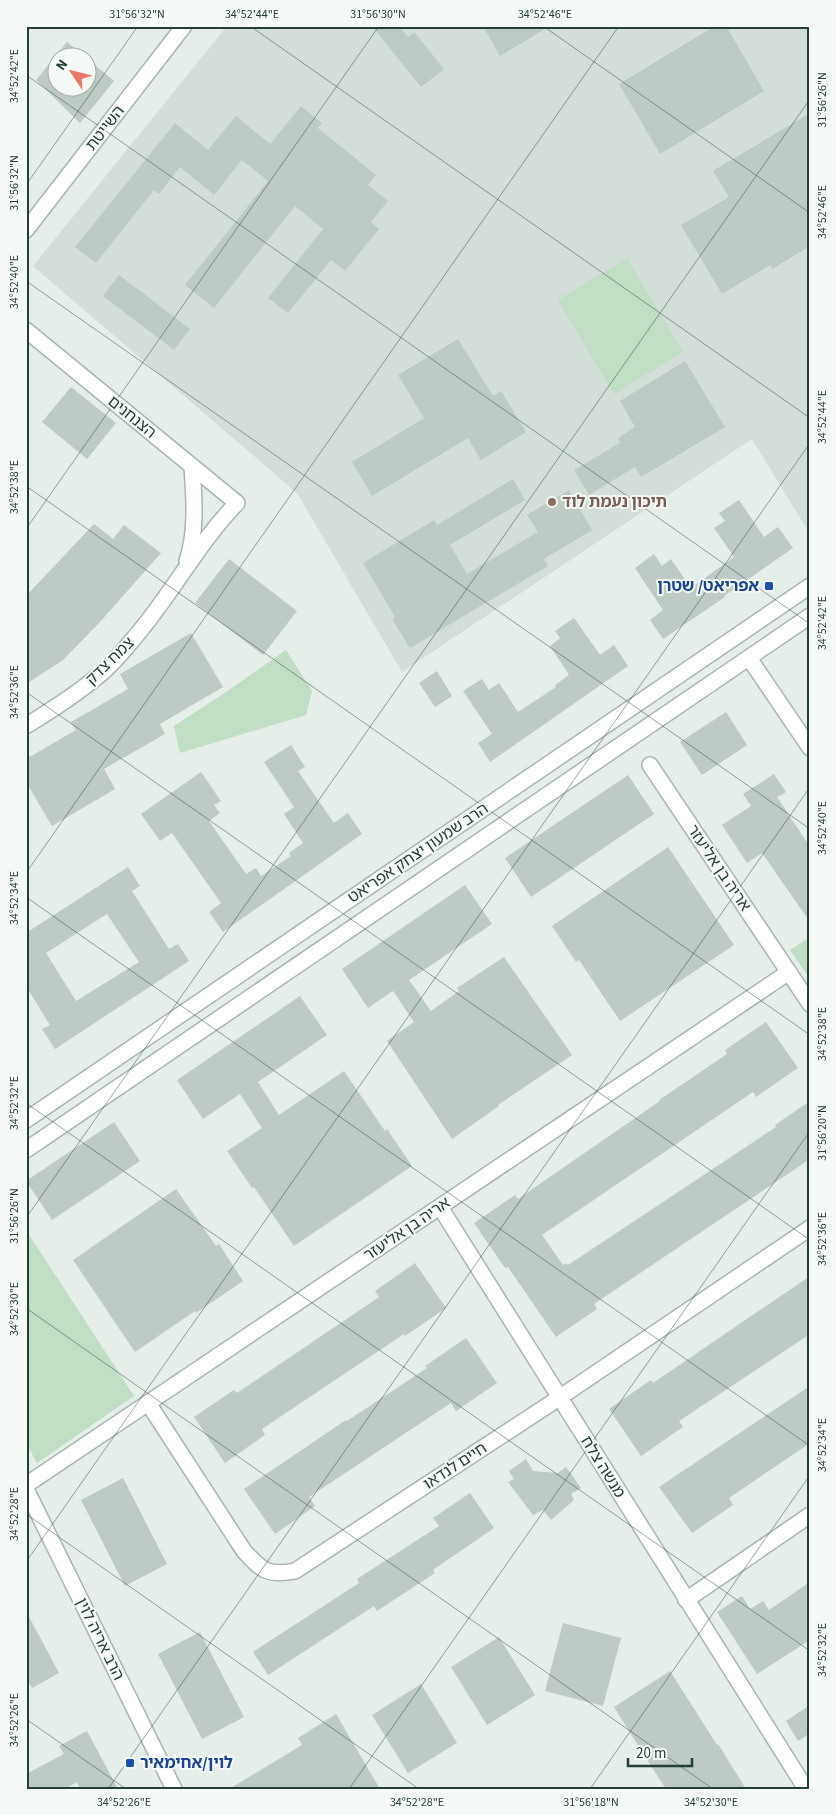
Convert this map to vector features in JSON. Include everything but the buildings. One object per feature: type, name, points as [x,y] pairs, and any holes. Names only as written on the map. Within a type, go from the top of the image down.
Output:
[{"type":"street","name":"השייטת","points":[[26,230],[184,26]]},
{"type":"street","name":"הצנחנים","points":[[26,330],[237,503]]},
{"type":"street","name":"צמח צדק","points":[[178,580],[192,546],[194,499],[192,466]]},
{"type":"street","name":"צמח צדק","points":[[26,726],[70,698],[105,670],[136,636],[208,537],[237,503]]},
{"type":"street","name":"הרב שמעון יצחק אפריאט","points":[[26,1120],[810,586]]},
{"type":"street","name":"הרב שמעון יצחק אפריאט","points":[[26,1150],[810,616]]},
{"type":"street","points":[[749,658],[810,748]]},
{"type":"street","name":"אריה בן אליעזר","points":[[650,765],[810,1004]]},
{"type":"street","name":"אריה בן אליעזר","points":[[26,1487],[788,972]]},
{"type":"street","name":"מנשה צלח","points":[[440,1207],[806,1789]]},
{"type":"street","name":"חיים לנדאו","points":[[148,1403],[244,1551],[266,1572],[279,1574],[295,1571],[559,1398],[810,1228]]},
{"type":"street","name":"הרב אריה לוין","points":[[26,1487],[174,1789]]},
{"type":"street","points":[[686,1600],[810,1515]]},
{"type":"shaded area","points":[[227,26],[810,26],[810,534],[752,439],[402,672],[297,493],[33,266]]},
{"type":"green space","points":[[627,258],[683,352],[614,394],[558,300]]},
{"type":"green space","points":[[286,650],[312,691],[306,715],[180,753],[174,726]]},
{"type":"green space","points":[[810,937],[810,979],[790,950]]},
{"type":"green space","points":[[26,1230],[134,1396],[37,1463],[26,1443]]},
{"type":"place","name":"תיכון נעמת לוד","points":[[552,502]]},
{"type":"place","name":"אפריאט/ שטרן","points":[[769,586]]},
{"type":"place","name":"לוין/אחימאיר","points":[[130,1763]]}]
